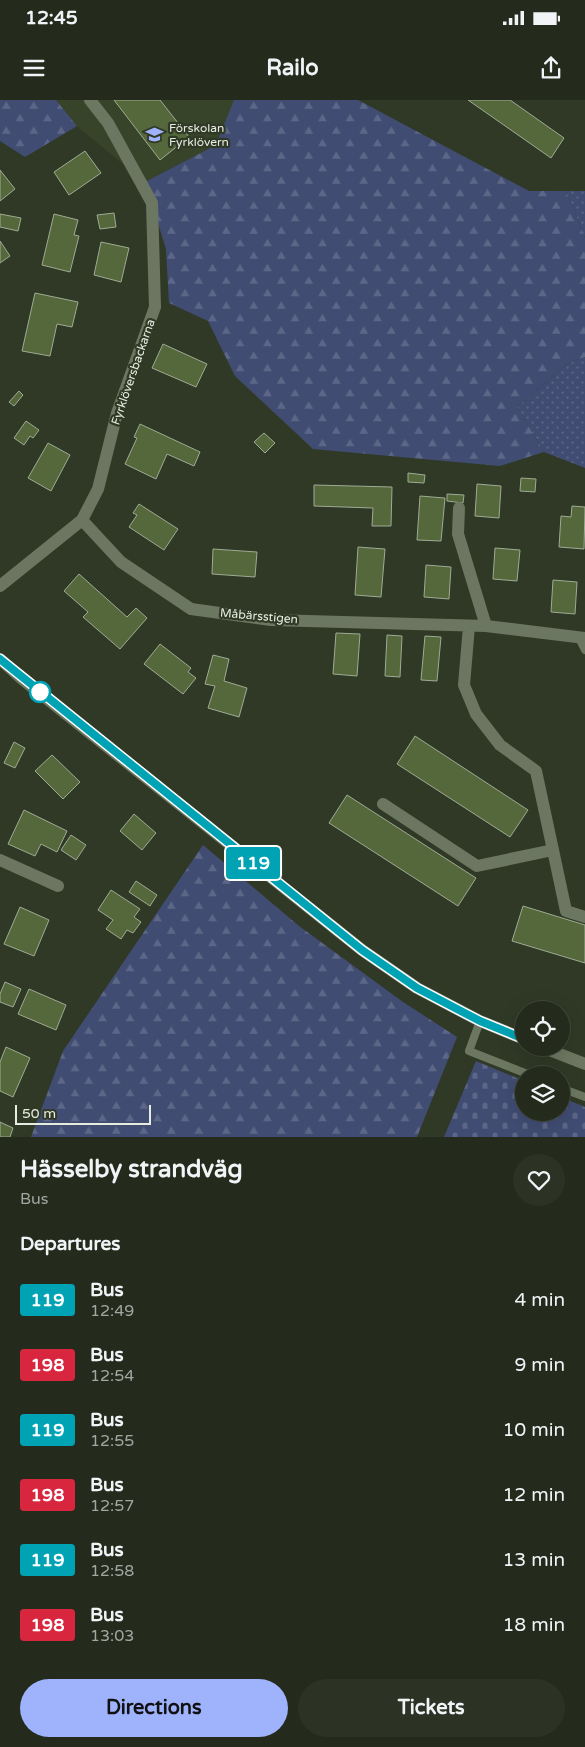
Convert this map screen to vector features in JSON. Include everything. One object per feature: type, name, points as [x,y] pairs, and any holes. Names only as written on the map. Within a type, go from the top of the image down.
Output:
[{"type":"street","name":"Fyrklöversbackarna","points":[[0,586],[82,520],[98,489],[117,413],[155,307],[152,203],[108,123],[90,100]]},
{"type":"street","points":[[459,508],[458,534],[486,626]]},
{"type":"street","name":"Måbärsstigen","points":[[82,520],[121,562],[191,609],[271,620],[486,626],[582,638]]},
{"type":"street","points":[[468,626],[464,685],[476,714],[500,745],[536,771],[566,911],[585,917]]},
{"type":"street","points":[[0,658],[29,684],[362,950],[417,988],[480,1021],[515,1035]]},
{"type":"street","points":[[383,804],[477,866],[553,850]]},
{"type":"street","points":[[0,860],[58,886]]},
{"type":"street","points":[[564,1056],[585,1064]]},
{"type":"lane","points":[[582,638],[585,650]]},
{"type":"lane","points":[[480,1021],[469,1050],[515,1069]]},
{"type":"lane","points":[[570,1092],[585,1098]]},
{"type":"shaded area","name":"Förskolan Fyrklövern","points":[[56,100],[235,101],[216,145],[145,182],[77,126]]},
{"type":"green space","points":[[0,100],[56,100],[77,126],[25,157],[0,141]]},
{"type":"green space","points":[[234,100],[358,100],[529,191],[566,191],[585,238],[585,357],[567,364],[517,407],[544,452],[500,466],[313,449],[235,376],[208,321],[169,303],[166,249],[145,182],[216,145]]},
{"type":"green space","points":[[566,191],[585,191],[585,238]]},
{"type":"green space","points":[[585,357],[585,468],[544,452],[517,407],[567,364]]},
{"type":"green space","points":[[203,845],[299,926],[403,1002],[457,1037],[417,1137],[31,1137],[63,1051]]},
{"type":"green space","points":[[476,1061],[515,1077],[515,1121],[570,1121],[570,1101],[585,1107],[585,1137],[444,1137]]},
{"type":"building","points":[[114,100],[160,100],[189,137],[160,160]]},
{"type":"building","points":[[468,100],[510,100],[564,138],[551,158]]},
{"type":"building","points":[[85,151],[101,173],[69,195],[54,172]]},
{"type":"building","points":[[0,170],[15,189],[0,201]]},
{"type":"building","points":[[114,213],[116,227],[100,229],[97,215]]},
{"type":"building","points":[[0,214],[21,218],[18,231],[0,227]]},
{"type":"building","points":[[54,214],[78,220],[74,235],[79,236],[70,272],[42,265]]},
{"type":"building","points":[[0,241],[10,256],[0,263]]},
{"type":"building","points":[[101,242],[129,248],[121,282],[94,275]]},
{"type":"building","points":[[35,293],[78,302],[72,327],[57,324],[50,356],[22,351]]},
{"type":"building","points":[[163,344],[207,364],[196,387],[152,368]]},
{"type":"building","points":[[19,391],[23,395],[14,406],[9,402]]},
{"type":"building","points":[[26,421],[39,430],[33,438],[30,436],[24,445],[14,438]]},
{"type":"building","points":[[140,424],[200,452],[194,466],[167,454],[156,479],[125,464],[137,438],[134,437]]},
{"type":"building","points":[[264,433],[275,443],[265,453],[254,442]]},
{"type":"building","points":[[48,443],[70,455],[51,491],[28,478]]},
{"type":"building","points":[[408,473],[425,475],[424,483],[408,482]]},
{"type":"building","points":[[521,478],[536,479],[535,492],[520,491]]},
{"type":"building","points":[[477,484],[501,486],[499,518],[475,516]]},
{"type":"building","points":[[314,485],[392,487],[391,526],[372,526],[373,508],[314,506]]},
{"type":"building","points":[[447,494],[464,495],[463,503],[447,501]]},
{"type":"building","points":[[420,496],[445,498],[441,541],[417,540]]},
{"type":"building","points":[[139,504],[178,529],[164,550],[129,527],[137,515],[133,513]]},
{"type":"building","points":[[572,506],[585,507],[584,549],[559,547],[561,516],[571,517]]},
{"type":"building","points":[[358,547],[385,549],[381,597],[355,595]]},
{"type":"building","points":[[495,548],[520,550],[517,581],[493,579]]},
{"type":"building","points":[[213,549],[257,552],[255,577],[212,574]]},
{"type":"building","points":[[426,565],[451,567],[449,599],[424,597]]},
{"type":"building","points":[[79,574],[127,617],[136,608],[147,618],[120,649],[83,617],[88,612],[64,591]]},
{"type":"building","points":[[553,580],[577,582],[575,614],[551,612]]},
{"type":"building","points":[[336,633],[360,634],[357,676],[333,674]]},
{"type":"building","points":[[387,635],[402,636],[400,677],[385,676]]},
{"type":"building","points":[[425,636],[441,637],[437,681],[421,680]]},
{"type":"building","points":[[160,644],[191,668],[188,672],[196,678],[183,694],[144,664]]},
{"type":"building","points":[[213,655],[229,659],[224,681],[247,688],[239,717],[208,708],[215,686],[205,684]]},
{"type":"building","points":[[415,736],[528,810],[510,837],[397,764]]},
{"type":"building","points":[[14,742],[25,748],[15,768],[4,763]]},
{"type":"building","points":[[52,755],[80,782],[63,799],[35,771]]},
{"type":"building","points":[[347,795],[476,878],[458,906],[329,823]]},
{"type":"building","points":[[24,810],[67,831],[57,852],[41,844],[35,856],[8,844]]},
{"type":"building","points":[[134,814],[156,833],[142,850],[120,831]]},
{"type":"building","points":[[71,835],[86,845],[76,860],[61,850]]},
{"type":"building","points":[[136,881],[157,895],[150,906],[129,892]]},
{"type":"building","points":[[111,890],[140,909],[134,917],[141,922],[133,933],[127,930],[121,939],[106,929],[113,920],[98,910]]},
{"type":"building","points":[[523,906],[585,925],[585,963],[512,941]]},
{"type":"building","points":[[20,907],[49,920],[34,956],[4,944]]},
{"type":"building","points":[[5,982],[21,989],[13,1007],[0,1002],[0,994]]},
{"type":"building","points":[[29,989],[66,1005],[56,1030],[18,1014]]},
{"type":"building","points":[[6,1047],[30,1058],[13,1097],[0,1091],[0,1062]]},
{"type":"building","points":[[0,1122],[13,1128],[10,1137],[0,1137]]},
{"type":"bus line","name":"119","points":[[0,659],[21,678],[362,950],[417,988],[480,1021],[515,1035]]},
{"type":"place","name":"Förskolan Fyrklövern","points":[[155,135]]}]
